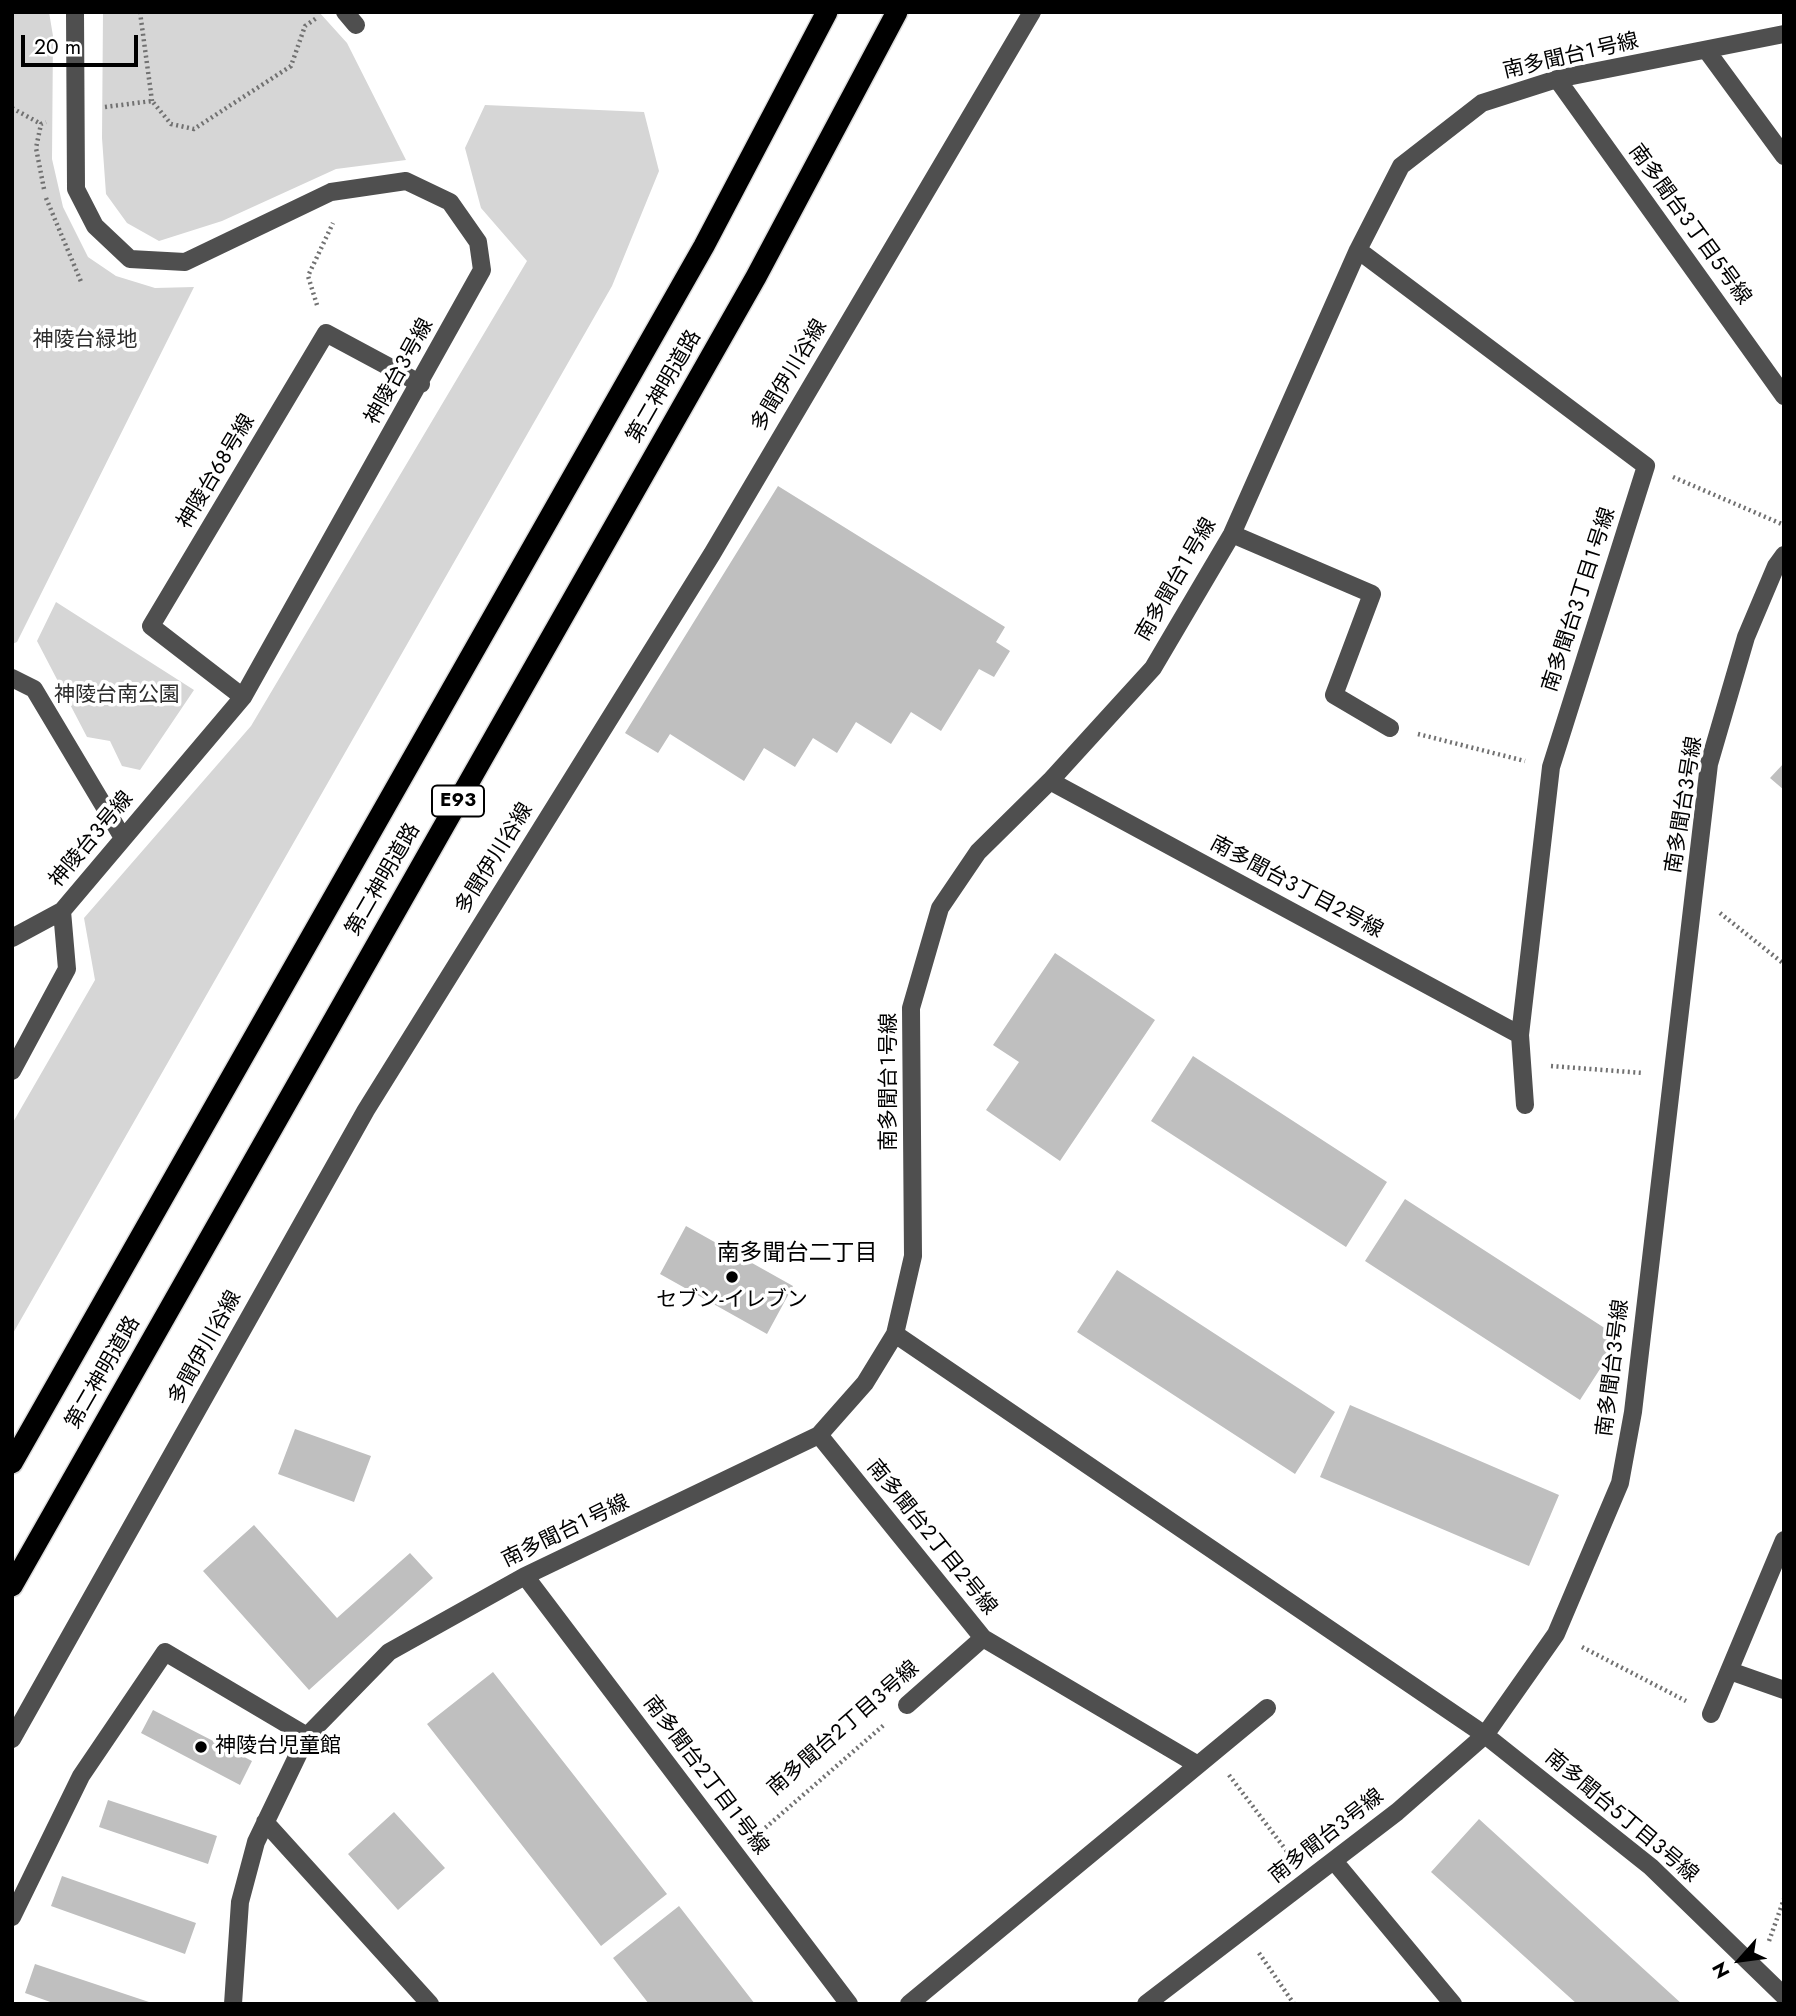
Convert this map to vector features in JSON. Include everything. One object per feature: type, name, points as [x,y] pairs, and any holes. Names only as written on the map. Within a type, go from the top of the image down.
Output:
[{"type":"highway","name":"第二神明道路","points":[[12,1463],[704,246],[827,12]]},
{"type":"highway","name":"第二神明道路","points":[[12,1586],[749,289],[897,12]]},
{"type":"street","name":"神陵台３号線","points":[[12,1071],[67,969],[62,911],[243,697],[421,384],[482,270],[478,242],[450,202],[406,181],[331,192],[185,262],[130,259],[95,226],[76,189],[75,12]]},
{"type":"street","name":"多聞伊川谷線","points":[[12,1739],[366,1110],[712,554],[1032,12]]},
{"type":"street","name":"南多聞台１号線","points":[[233,2004],[240,1902],[256,1842],[307,1736],[389,1653],[525,1576],[819,1435],[865,1383],[895,1334],[913,1256],[911,1008],[940,908],[978,852],[1050,781],[1153,668],[1232,534],[1358,250],[1401,166],[1482,103],[1557,79],[1784,34]]},
{"type":"street","points":[[1707,51],[1784,156]]},
{"type":"street","name":"南多聞台３丁目５号線","points":[[1557,79],[1784,396]]},
{"type":"street","points":[[1358,250],[1646,466]]},
{"type":"street","points":[[326,333],[421,384]]},
{"type":"street","name":"神陵台６８号線","points":[[243,697],[151,626],[326,333]]},
{"type":"street","name":"南多聞台３丁目１号線","points":[[1525,1105],[1520,1035],[1551,767],[1646,466]]},
{"type":"street","points":[[1232,534],[1372,594],[1334,695],[1390,727]]},
{"type":"street","name":"南多聞台３号線","points":[[1146,2004],[1309,1881],[1485,1735],[1556,1634],[1620,1483],[1633,1412],[1709,764],[1746,637],[1776,566],[1784,555]]},
{"type":"street","points":[[12,678],[34,688],[124,838]]},
{"type":"street","name":"南多聞台３丁目２号線","points":[[1050,781],[1520,1035]]},
{"type":"street","points":[[12,938],[62,911]]},
{"type":"street","name":"南多聞台５丁目３号線","points":[[895,1334],[1485,1735],[1651,1867],[1784,1996]]},
{"type":"street","name":"南多聞台２丁目２号線","points":[[819,1435],[983,1638],[1198,1765]]},
{"type":"street","points":[[1711,1714],[1784,1540]]},
{"type":"street","name":"南多聞台２丁目１号線","points":[[525,1576],[849,2004]]},
{"type":"street","name":"南多聞台２丁目３号線","points":[[907,1704],[983,1638]]},
{"type":"street","points":[[12,1917],[81,1776],[165,1652],[307,1736]]},
{"type":"street","points":[[1730,1671],[1784,1690]]},
{"type":"street","points":[[909,2004],[1267,1708]]},
{"type":"street","points":[[265,1822],[430,2004]]},
{"type":"street","points":[[1334,1861],[1453,2004]]},
{"type":"path","points":[[140,12],[152,101],[171,124],[194,129],[291,66],[305,26],[325,12]]},
{"type":"path","points":[[74,111],[152,101]]},
{"type":"path","points":[[12,108],[41,124]]},
{"type":"path","points":[[326,333],[308,276],[349,189]]},
{"type":"path","points":[[1646,466],[1784,525]]},
{"type":"path","points":[[1390,727],[1551,767]]},
{"type":"path","points":[[1695,893],[1784,964]]},
{"type":"path","points":[[1522,1063],[1671,1074]]},
{"type":"path","points":[[1556,1634],[1711,1714]]},
{"type":"path","name":"南多聞台２丁目３号線","points":[[735,1854],[907,1704]]},
{"type":"path","points":[[1212,1753],[1309,1881]]},
{"type":"path","points":[[1758,1971],[1784,1899]]},
{"type":"path","points":[[1244,1932],[1294,2004]]},
{"type":"green space","name":"神陵台緑地","points":[[12,12],[49,12],[53,36],[52,159],[63,207],[88,257],[116,276],[155,288],[194,287],[17,642],[12,644]]},
{"type":"green space","points":[[103,12],[319,12],[347,43],[406,160],[336,169],[222,221],[159,241],[127,223],[106,194],[102,138]]},
{"type":"green space","points":[[485,105],[644,112],[659,171],[612,286],[12,1335],[12,1124],[95,980],[84,918],[251,726],[527,261],[481,208],[465,148]]},
{"type":"green space","name":"神陵台南公園","points":[[56,602],[194,690],[140,770],[122,766],[110,741],[87,737],[37,641]]},
{"type":"building","points":[[778,486],[1005,627],[996,642],[1010,651],[994,677],[979,669],[941,731],[911,712],[891,744],[856,722],[837,753],[813,738],[795,767],[764,748],[744,781],[670,734],[658,753],[625,733]]},
{"type":"building","points":[[1784,763],[1784,790],[1770,778]]},
{"type":"building","points":[[1055,953],[1155,1020],[1060,1161],[986,1110],[1019,1062],[993,1045]]},
{"type":"building","points":[[1193,1056],[1387,1182],[1346,1247],[1151,1121]]},
{"type":"building","points":[[1405,1199],[1620,1338],[1580,1400],[1365,1261]]},
{"type":"building","points":[[686,1226],[793,1286],[767,1334],[660,1274]]},
{"type":"building","points":[[1117,1270],[1335,1412],[1295,1474],[1077,1332]]},
{"type":"building","points":[[1350,1405],[1559,1495],[1529,1566],[1320,1477]]},
{"type":"building","points":[[295,1429],[371,1456],[354,1502],[278,1474]]},
{"type":"building","points":[[254,1525],[337,1618],[410,1553],[433,1578],[309,1690],[203,1571]]},
{"type":"building","points":[[493,1672],[667,1894],[601,1946],[427,1724]]},
{"type":"building","points":[[153,1710],[252,1761],[240,1785],[141,1733]]},
{"type":"building","points":[[108,1800],[217,1836],[208,1864],[99,1827]]},
{"type":"building","points":[[394,1812],[445,1868],[398,1910],[348,1854]]},
{"type":"building","points":[[1479,1819],[1682,2004],[1577,2004],[1431,1872]]},
{"type":"building","points":[[62,1876],[196,1923],[185,1954],[51,1906]]},
{"type":"building","points":[[679,1906],[755,2004],[649,2004],[613,1958]]},
{"type":"building","points":[[35,1964],[152,2004],[56,2004],[25,1993]]},
{"type":"place","name":"セブン-イレブン","points":[[732,1277]]},
{"type":"place","name":"神陵台児童館","points":[[201,1747]]},
{"type":"district","name":"南多聞台二丁目","points":[[797,1254]]}]
